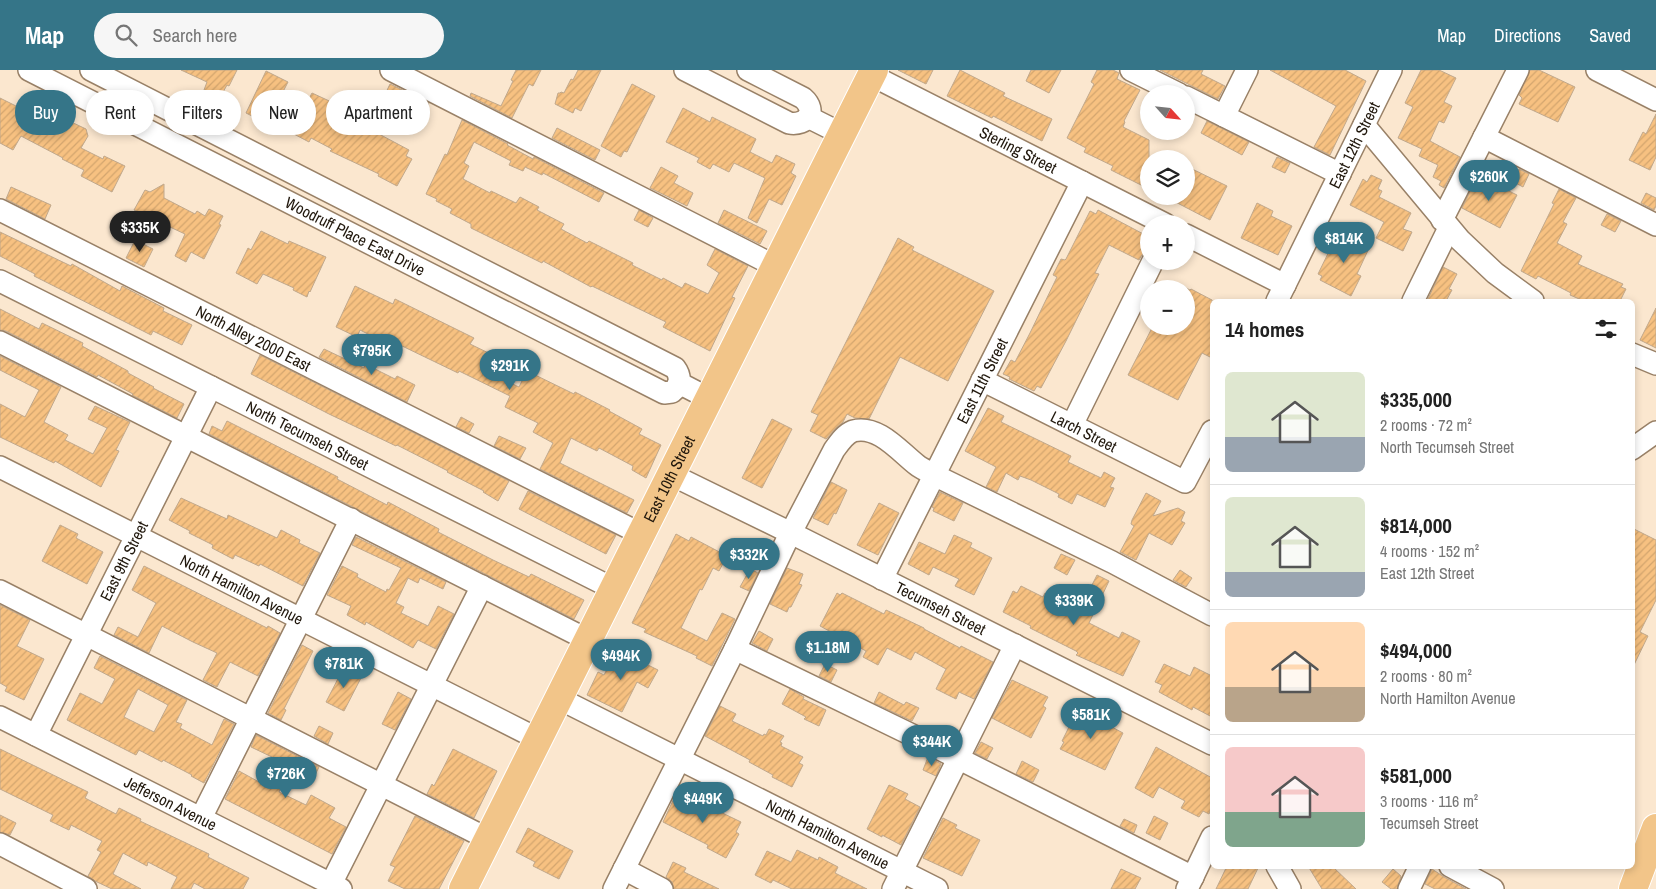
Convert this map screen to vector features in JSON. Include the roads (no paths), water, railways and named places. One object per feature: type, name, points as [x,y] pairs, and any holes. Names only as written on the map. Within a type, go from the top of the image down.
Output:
[{"type":"main road","name":"East 10th Street","points":[[463,889],[873,72]]},
{"type":"main road","points":[[1632,889],[1656,828]]},
{"type":"street","name":"Woodruff Place East Drive","points":[[29,70],[664,393],[672,392],[679,383],[679,375],[675,368],[91,70]]},
{"type":"street","points":[[391,70],[775,266]]},
{"type":"street","points":[[685,70],[789,123],[797,125],[808,117],[810,108],[803,98],[748,70]]},
{"type":"street","points":[[1131,70],[1161,85]]},
{"type":"street","points":[[1224,116],[1247,70]]},
{"type":"street","name":"East 12th Street","points":[[1281,293],[1391,70]]},
{"type":"street","points":[[1414,299],[1484,137],[1518,70]]},
{"type":"street","points":[[1597,70],[1656,100]]},
{"type":"street","name":"Sterling Street","points":[[873,72],[1147,215]]},
{"type":"street","points":[[1195,102],[1340,174]]},
{"type":"street","points":[[808,117],[842,134]]},
{"type":"street","points":[[1364,125],[1460,240],[1485,264],[1530,299]]},
{"type":"street","points":[[1484,137],[1656,225]]},
{"type":"street","name":"East 11th Street","points":[[882,579],[1082,182]]},
{"type":"street","name":"North Alley 2000 East","points":[[0,210],[641,534]]},
{"type":"street","points":[[1195,240],[1281,293]]},
{"type":"street","points":[[1072,426],[1149,270]]},
{"type":"street","name":"North Tecumseh Street","points":[[0,281],[614,589]]},
{"type":"street","points":[[0,342],[588,640]]},
{"type":"street","points":[[1635,355],[1656,364]]},
{"type":"street","name":"Larch Street","points":[[982,380],[1185,482],[1210,435]]},
{"type":"street","points":[[679,383],[708,398]]},
{"type":"street","name":"East 9th Street","points":[[36,735],[211,387]]},
{"type":"street","points":[[614,889],[834,450],[852,432],[861,430],[873,432],[890,442],[918,466],[1112,562],[1210,614]]},
{"type":"street","points":[[1635,448],[1656,432]]},
{"type":"street","name":"North Hamilton Avenue","points":[[0,467],[538,739]]},
{"type":"street","name":"Tecumseh Street","points":[[670,474],[1210,743]]},
{"type":"street","points":[[201,818],[351,520]]},
{"type":"street","points":[[336,886],[381,785],[482,586]]},
{"type":"street","points":[[0,592],[488,839]]},
{"type":"street","points":[[897,880],[959,759],[1014,645]]},
{"type":"street","points":[[734,649],[959,759],[1190,883],[1210,842]]},
{"type":"street","name":"North Hamilton Avenue","points":[[558,698],[679,759],[897,880],[937,889]]},
{"type":"street","name":"Jefferson Avenue","points":[[0,717],[336,886]]},
{"type":"street","points":[[0,844],[86,889]]},
{"type":"street","points":[[624,869],[662,889]]},
{"type":"street","points":[[1279,869],[1290,889]]},
{"type":"street","points":[[1409,889],[1419,869]]},
{"type":"street","points":[[1456,869],[1493,889]]}]
